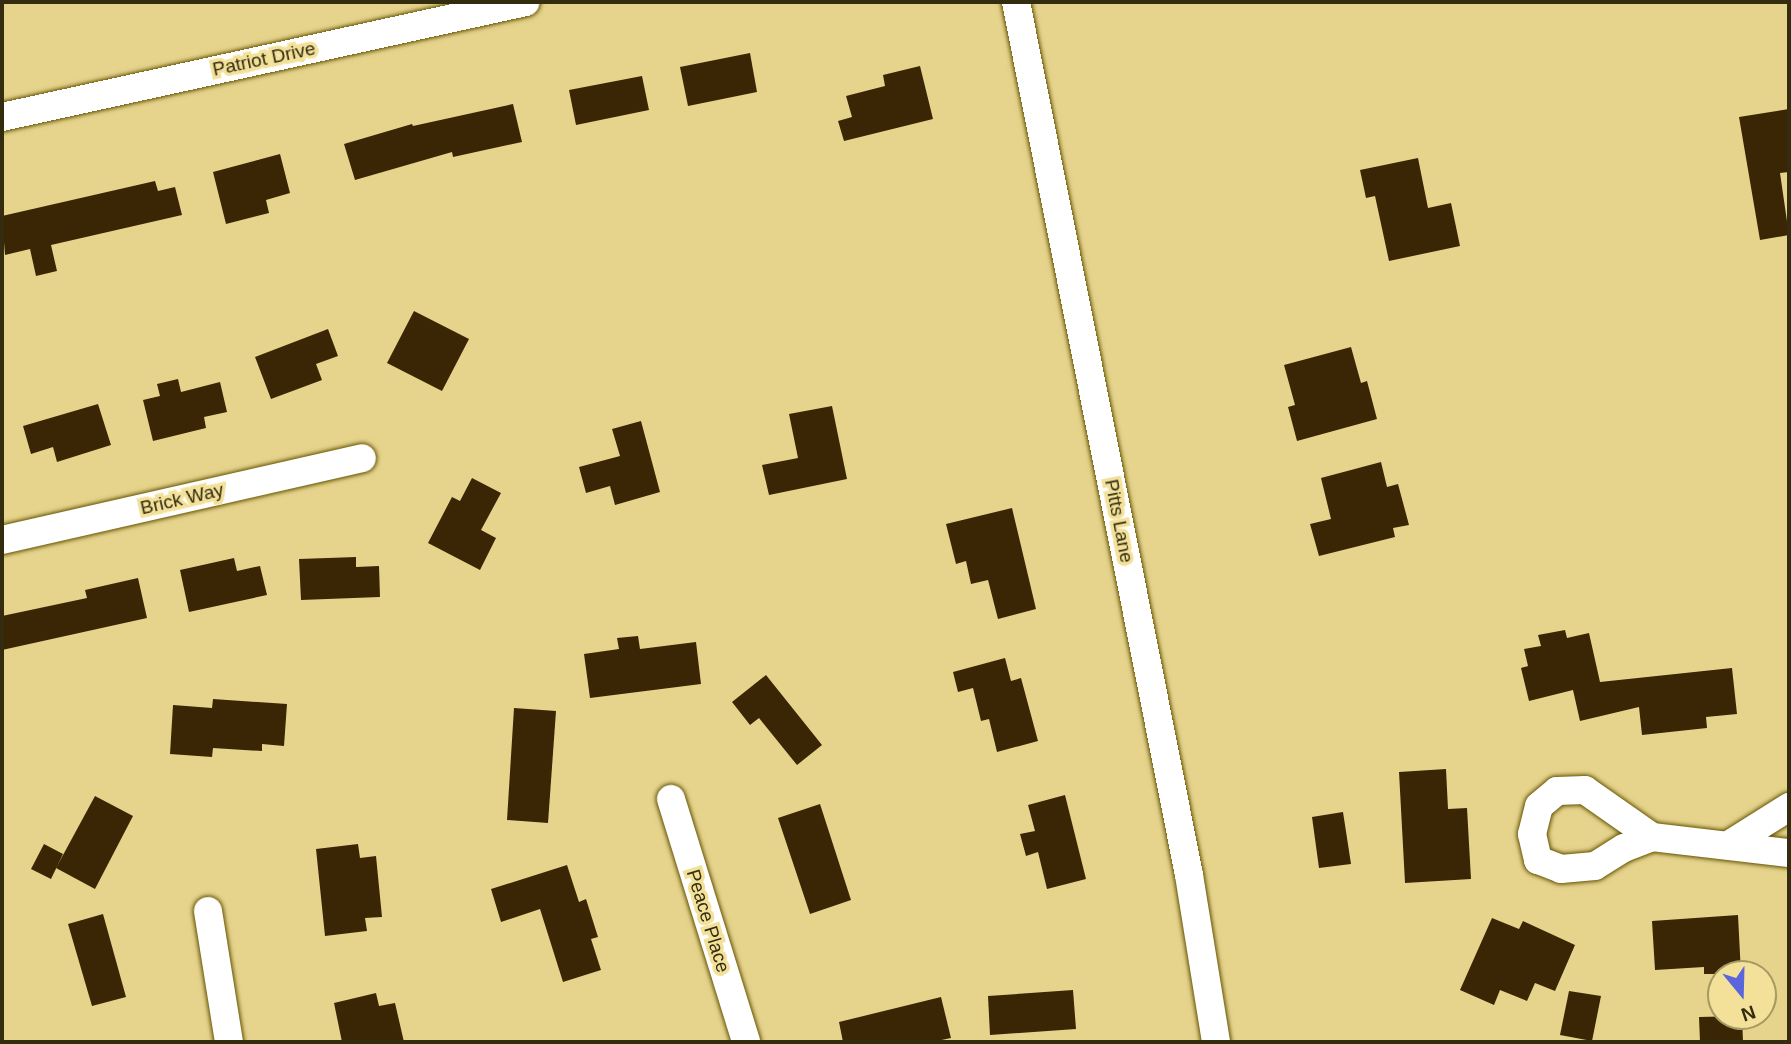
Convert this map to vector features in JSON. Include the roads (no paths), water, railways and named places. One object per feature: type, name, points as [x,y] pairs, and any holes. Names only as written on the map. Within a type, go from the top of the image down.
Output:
[{"type":"street","name":"Patriot Drive","points":[[2,117],[526,2]]},
{"type":"street","name":"Pitts Lane","points":[[1016,2],[1189,875],[1216,1042]]},
{"type":"street","name":"Brick Way","points":[[2,540],[362,458]]},
{"type":"street","name":"Peace Place","points":[[671,799],[746,1042]]},
{"type":"street","points":[[1730,844],[1789,807]]},
{"type":"street","points":[[1652,837],[1789,853]]},
{"type":"street","points":[[208,911],[229,1042]]}]
